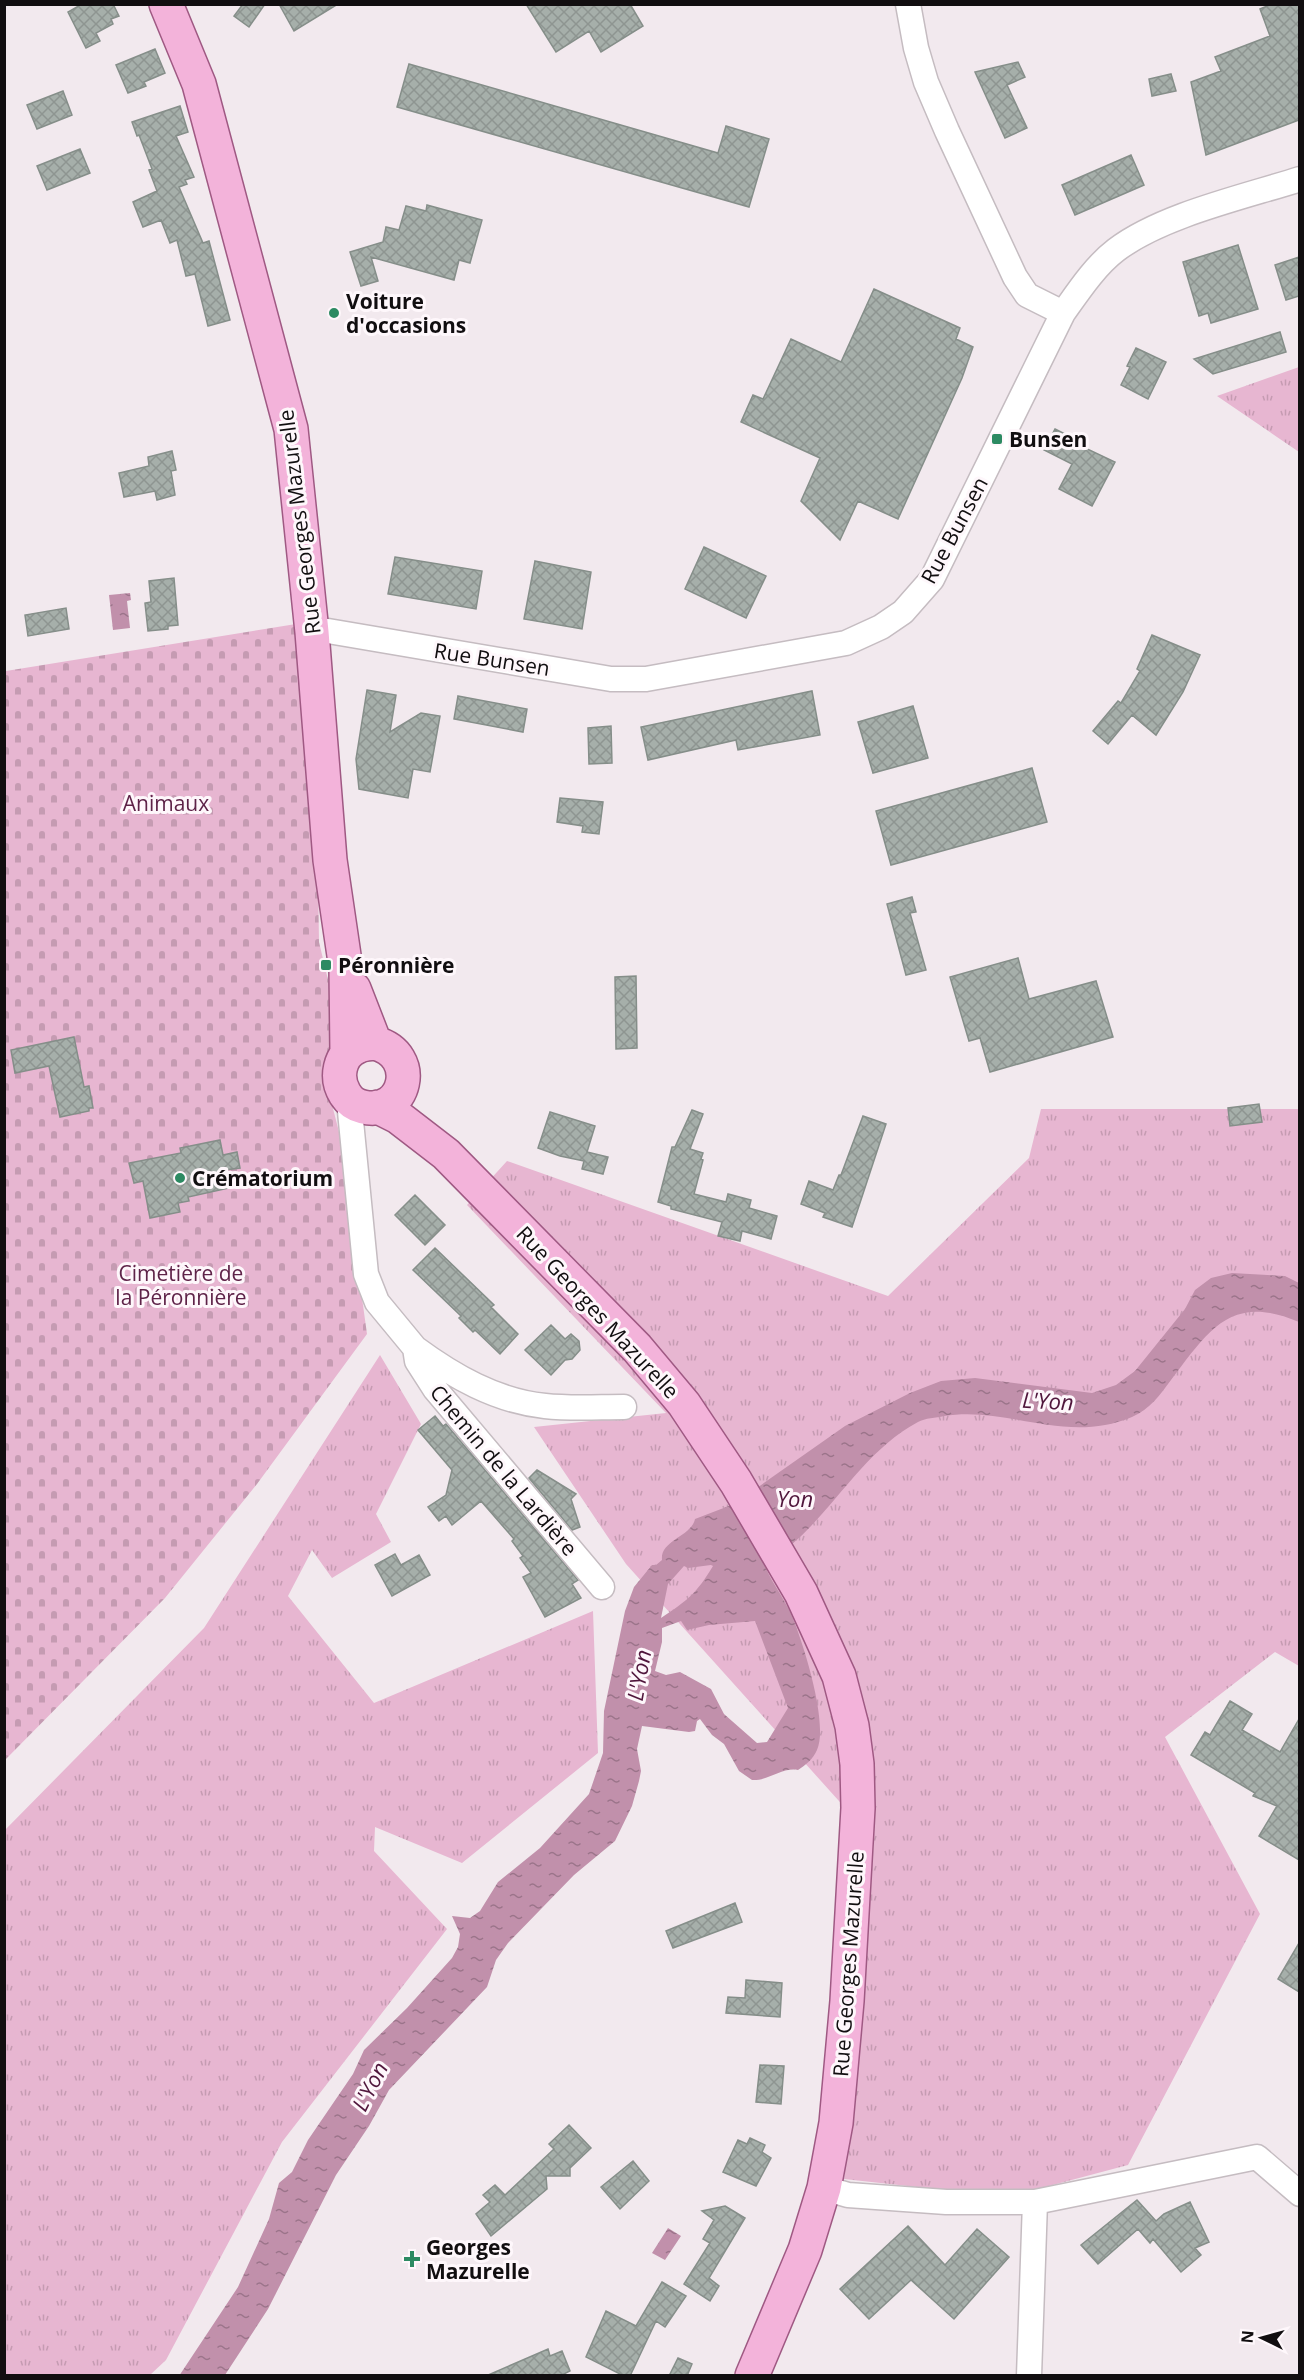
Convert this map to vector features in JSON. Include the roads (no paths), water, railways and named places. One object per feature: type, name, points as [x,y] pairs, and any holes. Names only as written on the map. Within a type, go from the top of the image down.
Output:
[{"type":"main road","name":"Rue Georges Mazurelle","points":[[165,8],[199,84],[291,429],[312,632],[330,860],[346,969],[361,1048]]},
{"type":"main road","points":[[361,1048],[393,1051],[401,1061],[404,1074],[375,1101],[343,1090],[339,1076],[341,1063],[361,1048]]},
{"type":"main road","name":"Rue Georges Mazurelle","points":[[375,1101],[446,1154],[637,1348],[684,1404],[736,1482],[781,1557],[814,1617],[839,1676],[852,1726],[857,1764],[857,1835],[844,2041],[836,2123],[824,2188],[805,2250],[753,2374]]},
{"type":"street","points":[[908,4],[916,48],[926,82],[1015,277],[1027,295],[1063,314]]},
{"type":"street","name":"Rue Bunsen","points":[[312,632],[327,632],[611,679],[646,679],[846,643],[872,631],[903,612],[932,579],[1063,314],[1084,284],[1114,251],[1142,232],[1172,220],[1299,179]]},
{"type":"street","name":"Chemin de la Lardière","points":[[375,1101],[353,1143],[366,1274],[377,1302],[415,1348],[440,1366],[482,1389],[510,1399],[545,1406],[624,1407]]},
{"type":"street","name":"Chemin de la Lardière","points":[[415,1348],[417,1361],[435,1389],[602,1587]]},
{"type":"street","points":[[824,2188],[848,2195],[946,2202],[1035,2202],[1257,2157],[1299,2194]]},
{"type":"street","points":[[1029,2376],[1035,2202]]},
{"type":"water","points":[[130,593],[131,600],[127,601],[130,628],[113,630],[109,595]]},
{"type":"water","points":[[1232,1273],[1285,1276],[1299,1283],[1299,1322],[1276,1314],[1256,1312],[1239,1314],[1224,1321],[1197,1346],[1149,1406],[1132,1417],[1107,1425],[1060,1426],[968,1414],[921,1421],[899,1434],[866,1463],[822,1514],[791,1545],[763,1561],[791,1614],[813,1682],[820,1722],[820,1738],[813,1756],[798,1770],[786,1770],[752,1780],[739,1771],[724,1744],[712,1735],[700,1719],[697,1721],[695,1731],[689,1732],[642,1726],[637,1749],[641,1771],[639,1781],[632,1806],[615,1841],[574,1875],[508,1943],[496,1960],[487,1987],[389,2090],[369,2126],[336,2175],[268,2309],[225,2375],[179,2376],[238,2287],[269,2219],[279,2183],[292,2172],[308,2140],[353,2074],[364,2050],[407,2008],[452,1958],[458,1947],[460,1934],[452,1916],[470,1918],[480,1911],[498,1882],[540,1848],[589,1794],[603,1753],[604,1711],[625,1611],[634,1587],[652,1565],[662,1560],[666,1548],[688,1530],[695,1519],[734,1504],[845,1426],[910,1393],[941,1381],[975,1378],[1092,1393],[1116,1385],[1135,1371],[1185,1309],[1195,1290],[1211,1278]],"holes":[[[684,1566],[688,1568],[713,1566],[696,1590],[661,1618],[668,1584]],[[681,1621],[687,1630],[709,1625],[755,1621],[788,1708],[767,1742],[757,1743],[724,1714],[711,1689],[680,1672],[666,1675],[655,1671],[662,1642],[662,1628]]]},
{"type":"water","points":[[668,2228],[681,2236],[665,2260],[652,2253]]},
{"type":"place","name":"Voiture d'occasions","points":[[334,313]]},
{"type":"place","name":"Bunsen","points":[[997,439]]},
{"type":"place","name":"Péronnière","points":[[326,965]]},
{"type":"place","name":"Crématorium","points":[[180,1178]]},
{"type":"place","name":"Georges Mazurelle","points":[[412,2259]]},
{"type":"park label","name":"Animaux","points":[[166,803]]},
{"type":"park label","name":"Cimetière de la Péronnière","points":[[181,1285]]},
{"type":"water label","name":"L'Yon","points":[[1048,1400]]},
{"type":"water label","name":"Yon","points":[[795,1498]]},
{"type":"water label","name":"L'Yon","points":[[638,1675]]},
{"type":"water label","name":"L'Yon","points":[[369,2086]]}]
